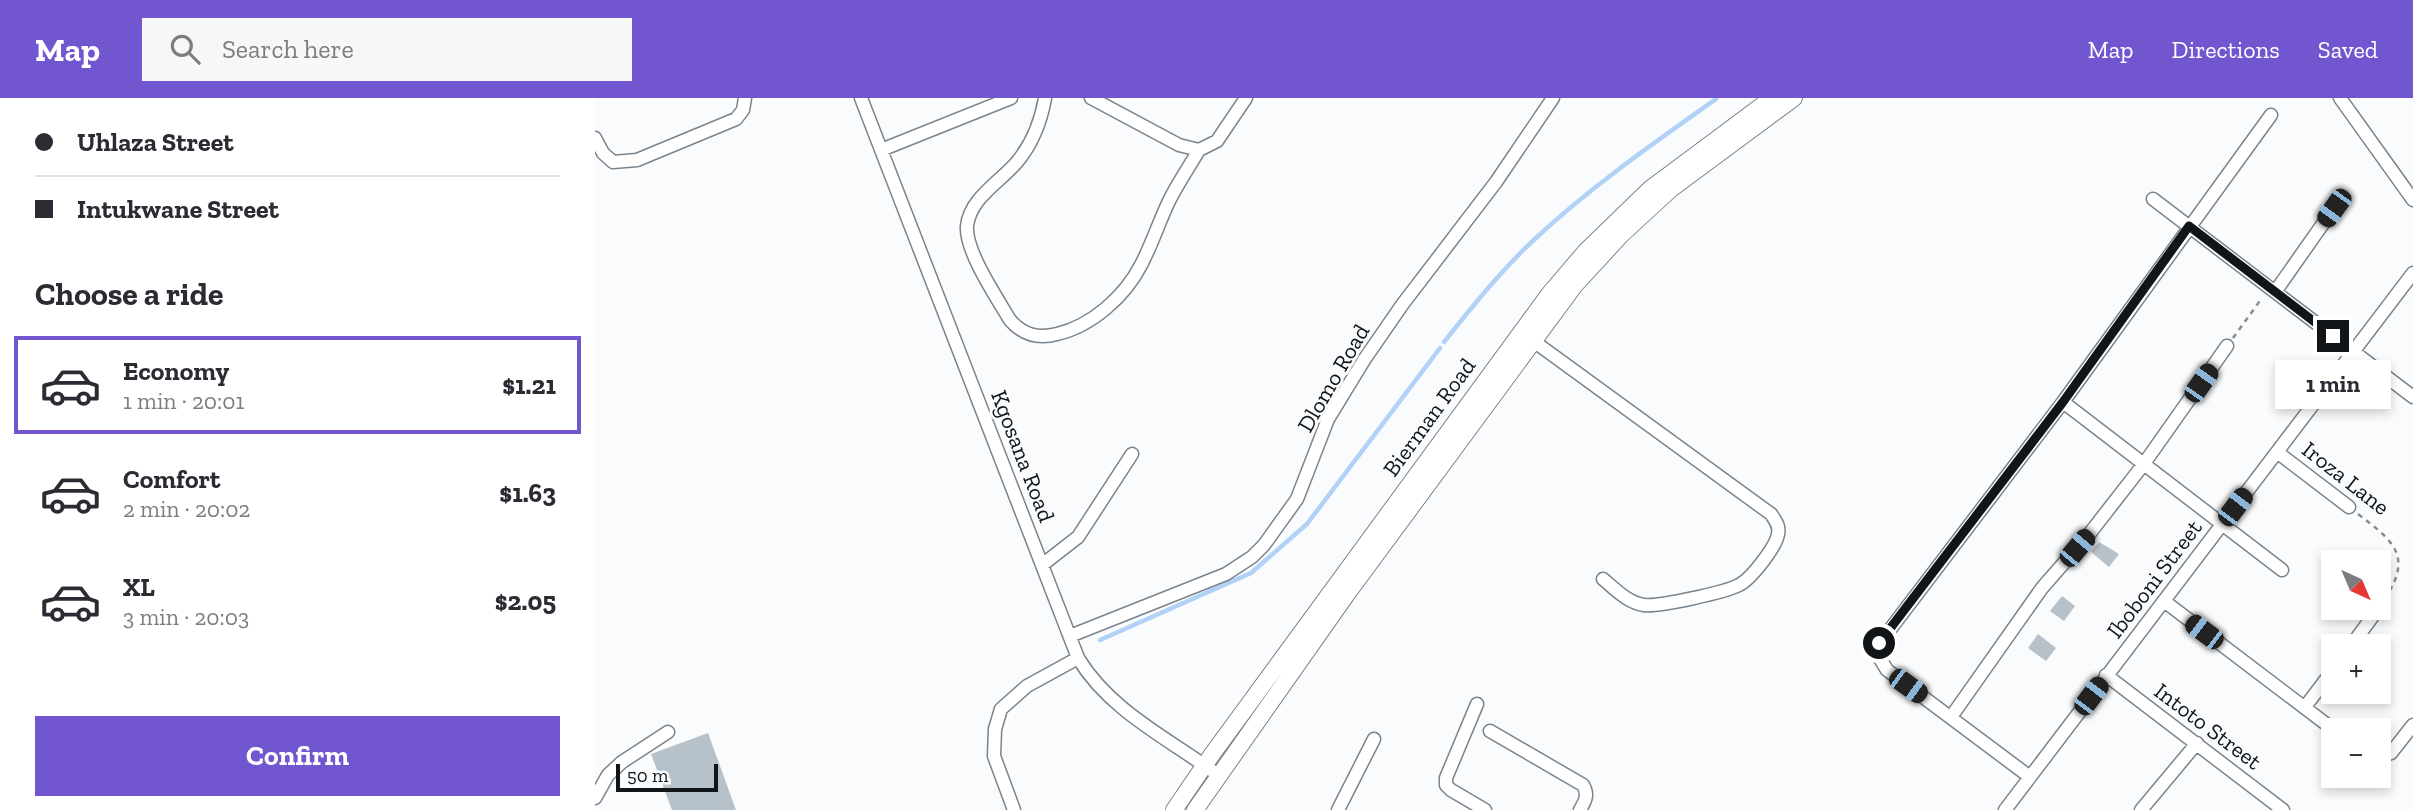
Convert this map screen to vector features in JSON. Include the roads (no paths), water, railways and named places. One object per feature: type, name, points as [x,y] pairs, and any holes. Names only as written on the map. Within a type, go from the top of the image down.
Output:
[{"type":"main road","name":"Bierman Road","points":[[1174,810],[1204,765],[1550,293],[1586,251],[1650,189],[1772,98]]},
{"type":"main road","name":"Bierman Road","points":[[1197,809],[1218,775],[1532,340],[1584,275],[1621,235],[1671,189],[1794,98]]},
{"type":"street","points":[[595,138],[603,153],[613,162],[637,160],[736,119],[743,110],[745,98]]},
{"type":"street","name":"Kgosana Road","points":[[861,98],[1078,658],[1092,680],[1115,703],[1218,775]]},
{"type":"street","points":[[881,150],[1011,98]]},
{"type":"street","points":[[1045,98],[1037,129],[1029,145],[1017,162],[975,206],[967,226],[972,251],[1010,320],[1016,327],[1037,337],[1074,329],[1112,302],[1128,285],[1141,265],[1170,199],[1199,150],[1217,141],[1246,98]]},
{"type":"street","points":[[1091,98],[1179,145],[1199,150]]},
{"type":"street","name":"Dlomo Road","points":[[1070,636],[1226,574],[1252,557],[1264,545],[1297,499],[1328,419],[1364,360],[1402,305],[1496,182],[1553,98]]},
{"type":"street","points":[[2340,98],[2413,200]]},
{"type":"street","points":[[2030,777],[1887,670],[1879,657],[1879,643],[2063,402],[2271,115]]},
{"type":"street","points":[[2153,199],[2413,397]]},
{"type":"street","points":[[2272,289],[2334,208]]},
{"type":"street","name":"Iboboni Street","points":[[2005,810],[2413,273]]},
{"type":"street","points":[[1532,340],[1770,514],[1777,523],[1779,533],[1775,543],[1754,572],[1747,580],[1728,589],[1646,606],[1629,599],[1604,579]]},
{"type":"street","points":[[1951,717],[2047,582],[2090,533],[2143,465],[2227,346]]},
{"type":"street","points":[[2063,402],[2221,526],[2282,570]]},
{"type":"street","name":"Iroza Lane","points":[[2277,452],[2349,507]]},
{"type":"street","points":[[1042,565],[1078,537],[1132,454]]},
{"type":"street","points":[[2164,601],[2321,720]]},
{"type":"street","points":[[1014,810],[994,757],[995,729],[1001,709],[1027,686],[1078,658]]},
{"type":"street","name":"Intoto Street","points":[[2106,675],[2280,809]]},
{"type":"street","points":[[2305,707],[2321,686]]},
{"type":"street","points":[[1477,704],[1446,778],[1446,785],[1485,810]]},
{"type":"street","points":[[2391,753],[2413,725]]},
{"type":"street","points":[[1490,731],[1583,785],[1587,791],[1580,810]]},
{"type":"street","points":[[595,798],[608,775],[622,762],[668,732]]},
{"type":"street","points":[[1338,810],[1374,739]]},
{"type":"street","points":[[2141,810],[2197,743]]},
{"type":"waterway","points":[[1444,342],[1500,275],[1558,218],[1624,165],[1716,99]]},
{"type":"waterway","points":[[1100,640],[1251,573],[1307,524],[1440,348]]}]
